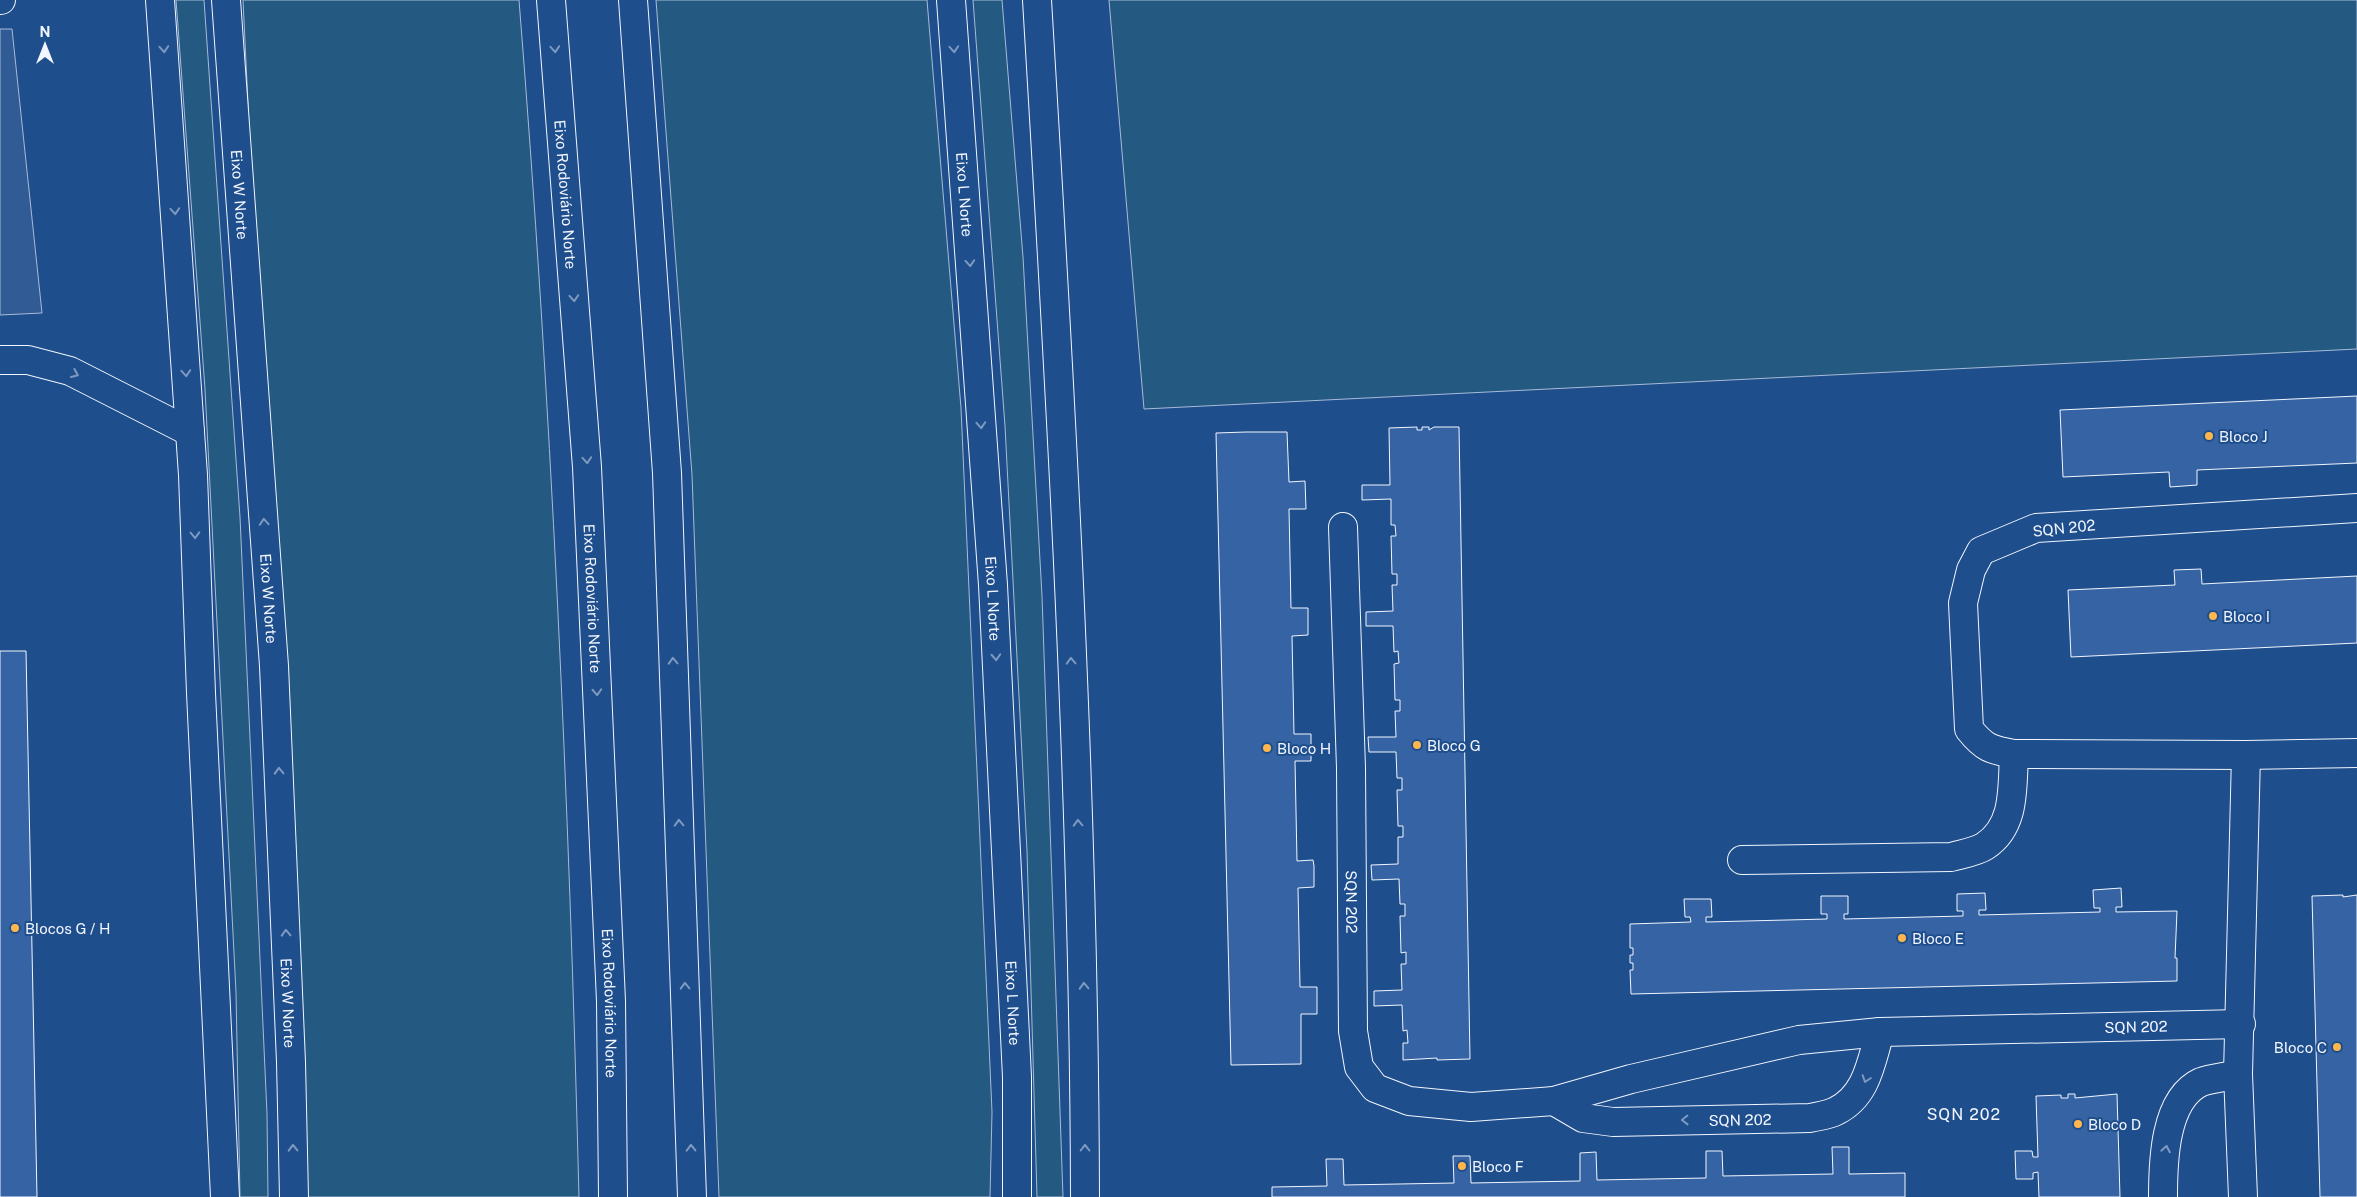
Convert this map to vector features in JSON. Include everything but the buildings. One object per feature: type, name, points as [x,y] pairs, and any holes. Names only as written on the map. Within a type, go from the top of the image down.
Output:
[{"type":"main road","points":[[160,0],[190,432],[225,1197]]},
{"type":"main road","name":"Eixo W Norte","points":[[226,0],[274,666],[291,1062],[294,1197]]},
{"type":"main road","name":"Eixo Rodoviário Norte","points":[[551,0],[587,467],[611,1001],[613,1197]]},
{"type":"main road","points":[[633,0],[666,473],[692,1197]]},
{"type":"main road","name":"Eixo L Norte","points":[[951,0],[993,586],[1017,1077],[1017,1197]]},
{"type":"main road","points":[[1037,0],[1062,423],[1085,1005],[1085,1197]]},
{"type":"main road","points":[[0,360],[28,360],[70,371],[124,396],[190,432]]},
{"type":"main road","name":"SQN 202","points":[[2357,508],[2036,528],[1981,551],[1971,570],[1963,602],[1969,729],[1980,744],[1993,750],[2014,754],[2246,755],[2357,753]]},
{"type":"main road","name":"SQN 202","points":[[1343,527],[1352,768],[1353,1032],[1359,1067],[1375,1088],[1409,1101],[1471,1107],[1554,1101],[1751,1050],[1799,1040],[1880,1032],[2241,1024]]},
{"type":"main road","points":[[1742,860],[1951,857],[1983,848],[2001,833],[2010,809],[2014,754]]},
{"type":"main road","points":[[2243,1197],[2238,1074],[2241,1024],[2246,755]]},
{"type":"main road","name":"SQN 202","points":[[1554,1101],[1583,1118],[1613,1122],[1810,1118],[1835,1112],[1854,1100],[1863,1086],[1880,1032]]},
{"type":"main road","points":[[2163,1197],[2163,1165],[2169,1130],[2181,1098],[2200,1082],[2238,1074]]},
{"type":"shaded area","points":[[176,0],[204,0],[240,517],[267,1114],[268,1197],[240,1197],[236,992],[205,389]]},
{"type":"shaded area","points":[[243,0],[519,0],[540,299],[557,598],[570,897],[579,1197],[301,1197]]},
{"type":"shaded area","points":[[656,0],[927,0],[961,408],[992,1112],[990,1197],[719,1197],[692,475]]},
{"type":"shaded area","points":[[973,0],[1002,0],[1023,257],[1042,596],[1063,1197],[1037,1197],[1027,851],[1005,426]]},
{"type":"shaded area","points":[[1109,0],[2357,0],[2357,349],[1144,409]]},
{"type":"shaded area","points":[[0,29],[12,29],[42,313],[0,315]]},
{"type":"place","name":"Bloco J","points":[[2209,436]]},
{"type":"place","name":"Bloco I","points":[[2213,616]]},
{"type":"place","name":"Bloco G","points":[[1417,745]]},
{"type":"place","name":"Bloco H","points":[[1267,748]]},
{"type":"place","name":"Blocos G / H","points":[[15,928]]},
{"type":"place","name":"Bloco E","points":[[1902,938]]},
{"type":"place","name":"Bloco C","points":[[2337,1047]]},
{"type":"place","name":"Bloco D","points":[[2078,1124]]},
{"type":"place","name":"Bloco F","points":[[1462,1166]]},
{"type":"district","name":"SQN 202","points":[[1964,1114]]}]
